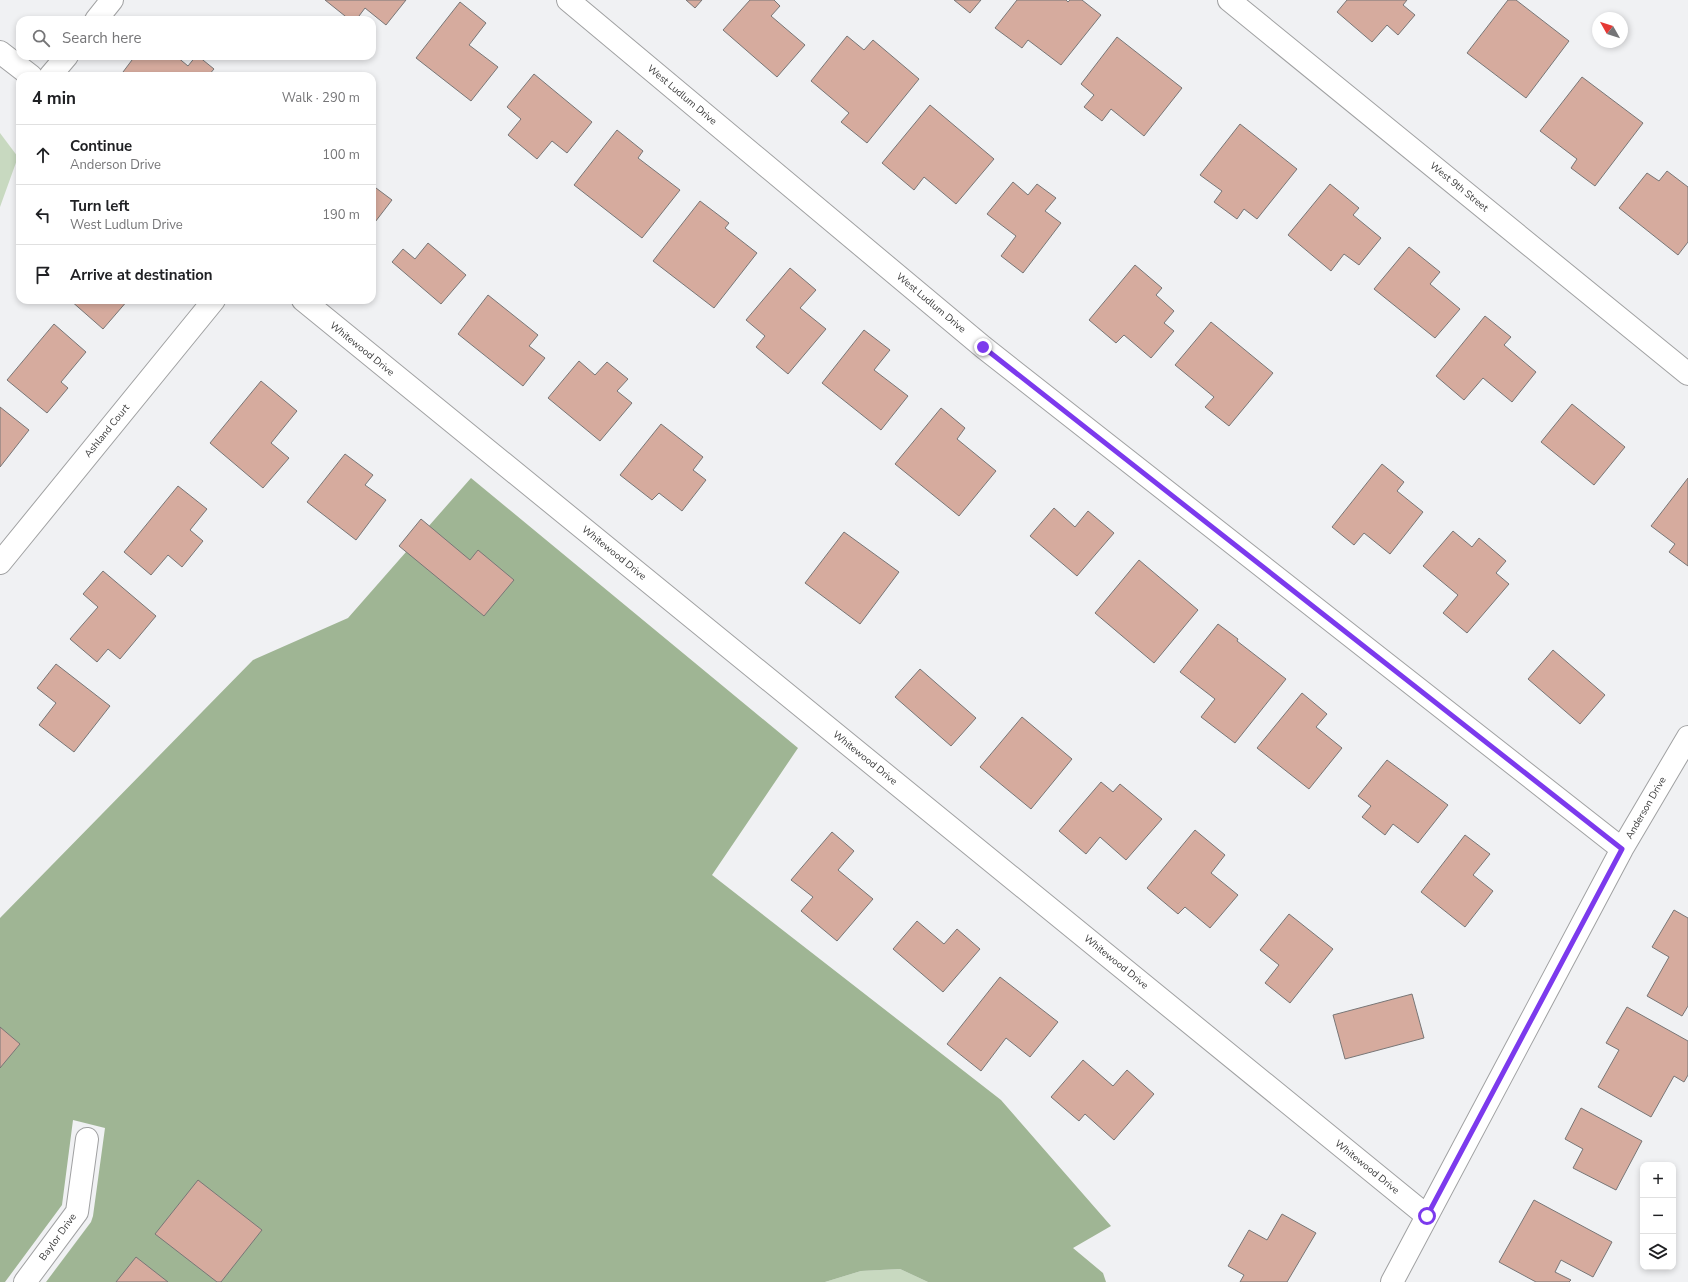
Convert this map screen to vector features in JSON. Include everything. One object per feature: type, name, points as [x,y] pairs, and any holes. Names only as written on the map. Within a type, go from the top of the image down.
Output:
[{"type":"street","points":[[99,16],[112,0]]},
{"type":"street","name":"West Ludlum Drive","points":[[568,0],[983,347],[1622,849]]},
{"type":"street","name":"West 9th Street","points":[[1234,1],[1688,374]]},
{"type":"street","points":[[0,52],[26,72]]},
{"type":"street","points":[[53,72],[63,60]]},
{"type":"street","name":"Ashland Court","points":[[0,563],[211,304]]},
{"type":"street","name":"Whitewood Drive","points":[[308,304],[1427,1216]]},
{"type":"street","name":"Anderson Drive","points":[[1392,1282],[1622,849],[1688,737]]},
{"type":"street","name":"Baylor Drive","points":[[25,1282],[77,1212],[87,1139]]},
{"type":"green space","points":[[0,133],[16,154],[16,163],[0,207]]},
{"type":"green space","points":[[471,478],[798,748],[712,875],[1001,1100],[1111,1226],[1073,1248],[1103,1273],[1106,1282],[928,1282],[900,1269],[861,1271],[825,1282],[46,1282],[91,1222],[93,1216],[105,1128],[73,1120],[62,1205],[5,1282],[0,1282],[0,918],[253,660],[348,618]]},
{"type":"green space","points":[[900,1269],[928,1282],[825,1282],[861,1271]]},
{"type":"building","points":[[325,0],[406,0],[386,25],[365,8],[359,16],[345,16]]},
{"type":"building","points":[[686,0],[702,0],[695,8]]},
{"type":"building","points":[[750,0],[774,0],[780,6],[771,16],[805,45],[777,77],[723,30]]},
{"type":"building","points":[[954,0],[981,0],[970,13]]},
{"type":"building","points":[[1017,0],[1066,0],[1068,2],[1070,0],[1082,0],[1101,15],[1061,65],[1028,40],[1022,48],[995,28]]},
{"type":"building","points":[[1347,0],[1407,0],[1403,5],[1415,15],[1398,35],[1387,25],[1372,42],[1337,12]]},
{"type":"building","points":[[1508,0],[1516,0],[1569,41],[1526,98],[1467,53]]},
{"type":"building","points":[[460,2],[486,23],[469,45],[498,67],[471,101],[416,58]]},
{"type":"building","points":[[847,36],[864,50],[873,40],[919,79],[867,143],[841,122],[849,113],[811,81]]},
{"type":"building","points":[[1117,37],[1182,88],[1144,136],[1111,109],[1102,121],[1084,107],[1094,95],[1081,84]]},
{"type":"building","points":[[132,60],[181,60],[188,66],[193,60],[203,60],[214,69],[211,72],[123,72]]},
{"type":"building","points":[[534,74],[592,122],[567,153],[552,141],[537,159],[508,135],[521,119],[507,107]]},
{"type":"building","points":[[1582,77],[1643,123],[1595,186],[1571,168],[1577,159],[1540,131]]},
{"type":"building","points":[[930,105],[994,159],[956,204],[924,177],[914,190],[882,163]]},
{"type":"building","points":[[1240,124],[1297,169],[1257,219],[1244,209],[1237,219],[1214,202],[1222,191],[1200,175]]},
{"type":"building","points":[[617,130],[643,151],[638,158],[680,190],[642,238],[574,185]]},
{"type":"building","points":[[1667,171],[1688,187],[1688,242],[1678,255],[1619,208],[1647,173],[1659,181]]},
{"type":"building","points":[[1013,182],[1028,195],[1037,184],[1056,198],[1045,211],[1061,223],[1023,273],[1001,256],[1016,236],[987,214]]},
{"type":"building","points":[[1330,184],[1359,208],[1353,215],[1381,238],[1359,265],[1344,254],[1331,271],[1288,235]]},
{"type":"building","points":[[376,188],[392,200],[376,221]]},
{"type":"building","points":[[700,201],[729,223],[725,228],[757,253],[714,308],[653,261]]},
{"type":"building","points":[[428,243],[466,275],[441,304],[392,262],[403,249],[415,259]]},
{"type":"building","points":[[1409,247],[1440,272],[1430,284],[1460,309],[1435,338],[1374,289]]},
{"type":"building","points":[[1135,265],[1162,288],[1156,295],[1174,311],[1164,323],[1174,331],[1151,358],[1124,335],[1116,343],[1089,320]]},
{"type":"building","points":[[790,268],[816,290],[800,308],[826,329],[788,374],[756,347],[765,336],[746,320]]},
{"type":"building","points":[[488,295],[538,335],[529,346],[545,358],[523,386],[458,334]]},
{"type":"building","points":[[75,304],[125,304],[103,329]]},
{"type":"building","points":[[1485,316],[1511,337],[1504,345],[1536,372],[1512,402],[1483,378],[1464,400],[1436,376]]},
{"type":"building","points":[[1211,322],[1273,373],[1229,426],[1205,407],[1214,397],[1175,365]]},
{"type":"building","points":[[54,324],[86,352],[61,382],[68,388],[47,413],[7,380]]},
{"type":"building","points":[[864,330],[890,350],[874,370],[908,396],[881,430],[822,383]]},
{"type":"building","points":[[579,361],[595,375],[607,362],[628,379],[617,391],[632,403],[600,441],[548,398]]},
{"type":"building","points":[[261,381],[297,411],[271,443],[289,458],[263,488],[210,443]]},
{"type":"building","points":[[1572,404],[1625,447],[1594,485],[1541,442]]},
{"type":"building","points":[[0,407],[29,430],[0,467]]},
{"type":"building","points":[[941,408],[965,428],[957,439],[996,471],[959,516],[895,464]]},
{"type":"building","points":[[661,424],[703,457],[693,470],[706,480],[682,511],[659,493],[652,500],[620,475]]},
{"type":"building","points":[[345,454],[373,475],[365,485],[386,500],[356,540],[307,502]]},
{"type":"building","points":[[1382,464],[1404,482],[1397,491],[1423,512],[1390,554],[1364,533],[1354,545],[1332,527]]},
{"type":"building","points":[[1688,478],[1688,566],[1669,552],[1675,544],[1651,526]]},
{"type":"building","points":[[178,486],[207,509],[190,530],[203,541],[182,567],[168,555],[151,575],[124,552]]},
{"type":"building","points":[[1054,508],[1075,527],[1088,511],[1114,533],[1077,576],[1030,536]]},
{"type":"building","points":[[421,519],[470,560],[478,550],[514,580],[484,616],[399,546]]},
{"type":"building","points":[[1453,531],[1472,547],[1479,538],[1506,561],[1496,573],[1509,584],[1467,633],[1443,613],[1458,595],[1423,566]]},
{"type":"building","points":[[844,532],[899,572],[860,624],[805,583]]},
{"type":"building","points":[[1139,560],[1198,610],[1154,663],[1095,613]]},
{"type":"building","points":[[103,571],[156,616],[120,659],[108,649],[97,662],[70,639],[98,607],[83,594]]},
{"type":"building","points":[[1218,624],[1238,639],[1237,641],[1286,679],[1235,743],[1201,717],[1215,699],[1180,672]]},
{"type":"building","points":[[1553,650],[1605,695],[1580,724],[1528,679]]},
{"type":"building","points":[[56,664],[110,706],[74,752],[39,725],[56,703],[37,688]]},
{"type":"building","points":[[920,669],[976,718],[951,746],[895,697]]},
{"type":"building","points":[[1302,693],[1327,714],[1316,727],[1342,748],[1309,789],[1257,748]]},
{"type":"building","points":[[1022,717],[1072,759],[1031,809],[980,767]]},
{"type":"building","points":[[1387,760],[1448,805],[1418,843],[1393,824],[1385,835],[1362,817],[1371,806],[1358,796]]},
{"type":"building","points":[[1101,782],[1113,792],[1120,784],[1162,819],[1126,860],[1100,837],[1086,854],[1059,831]]},
{"type":"building","points":[[1195,830],[1225,855],[1211,873],[1238,895],[1210,928],[1185,907],[1178,914],[1147,888]]},
{"type":"building","points":[[832,832],[854,851],[838,870],[873,899],[837,941],[801,911],[813,897],[791,880]]},
{"type":"building","points":[[1465,835],[1490,854],[1473,875],[1493,891],[1465,927],[1421,892]]},
{"type":"building","points":[[1674,910],[1688,918],[1688,1006],[1682,1016],[1647,996],[1669,957],[1652,947]]},
{"type":"building","points":[[1289,914],[1333,949],[1290,1003],[1265,983],[1279,965],[1260,950]]},
{"type":"building","points":[[917,921],[944,944],[957,929],[980,949],[943,992],[893,949]]},
{"type":"building","points":[[1000,977],[1058,1022],[1030,1057],[1006,1038],[981,1071],[947,1044]]},
{"type":"building","points":[[1412,994],[1424,1038],[1345,1059],[1333,1015]]},
{"type":"building","points":[[1627,1007],[1688,1041],[1688,1075],[1684,1082],[1674,1076],[1651,1117],[1598,1087],[1619,1050],[1606,1043]]},
{"type":"building","points":[[0,1027],[20,1044],[0,1068]]},
{"type":"building","points":[[1083,1060],[1113,1086],[1127,1070],[1154,1094],[1114,1140],[1085,1114],[1079,1121],[1051,1097]]},
{"type":"building","points":[[1581,1108],[1642,1141],[1616,1190],[1573,1168],[1583,1149],[1565,1139]]},
{"type":"building","points":[[198,1180],[262,1230],[221,1282],[217,1282],[155,1234]]},
{"type":"building","points":[[1534,1200],[1612,1242],[1593,1277],[1561,1260],[1555,1272],[1571,1280],[1569,1282],[1536,1282],[1499,1262]]},
{"type":"building","points":[[1282,1214],[1316,1233],[1287,1282],[1240,1282],[1244,1275],[1228,1266],[1249,1230],[1267,1240]]},
{"type":"building","points":[[136,1257],[168,1282],[116,1282]]},
{"type":"route","points":[[983,347],[1622,849],[1427,1216]]}]
